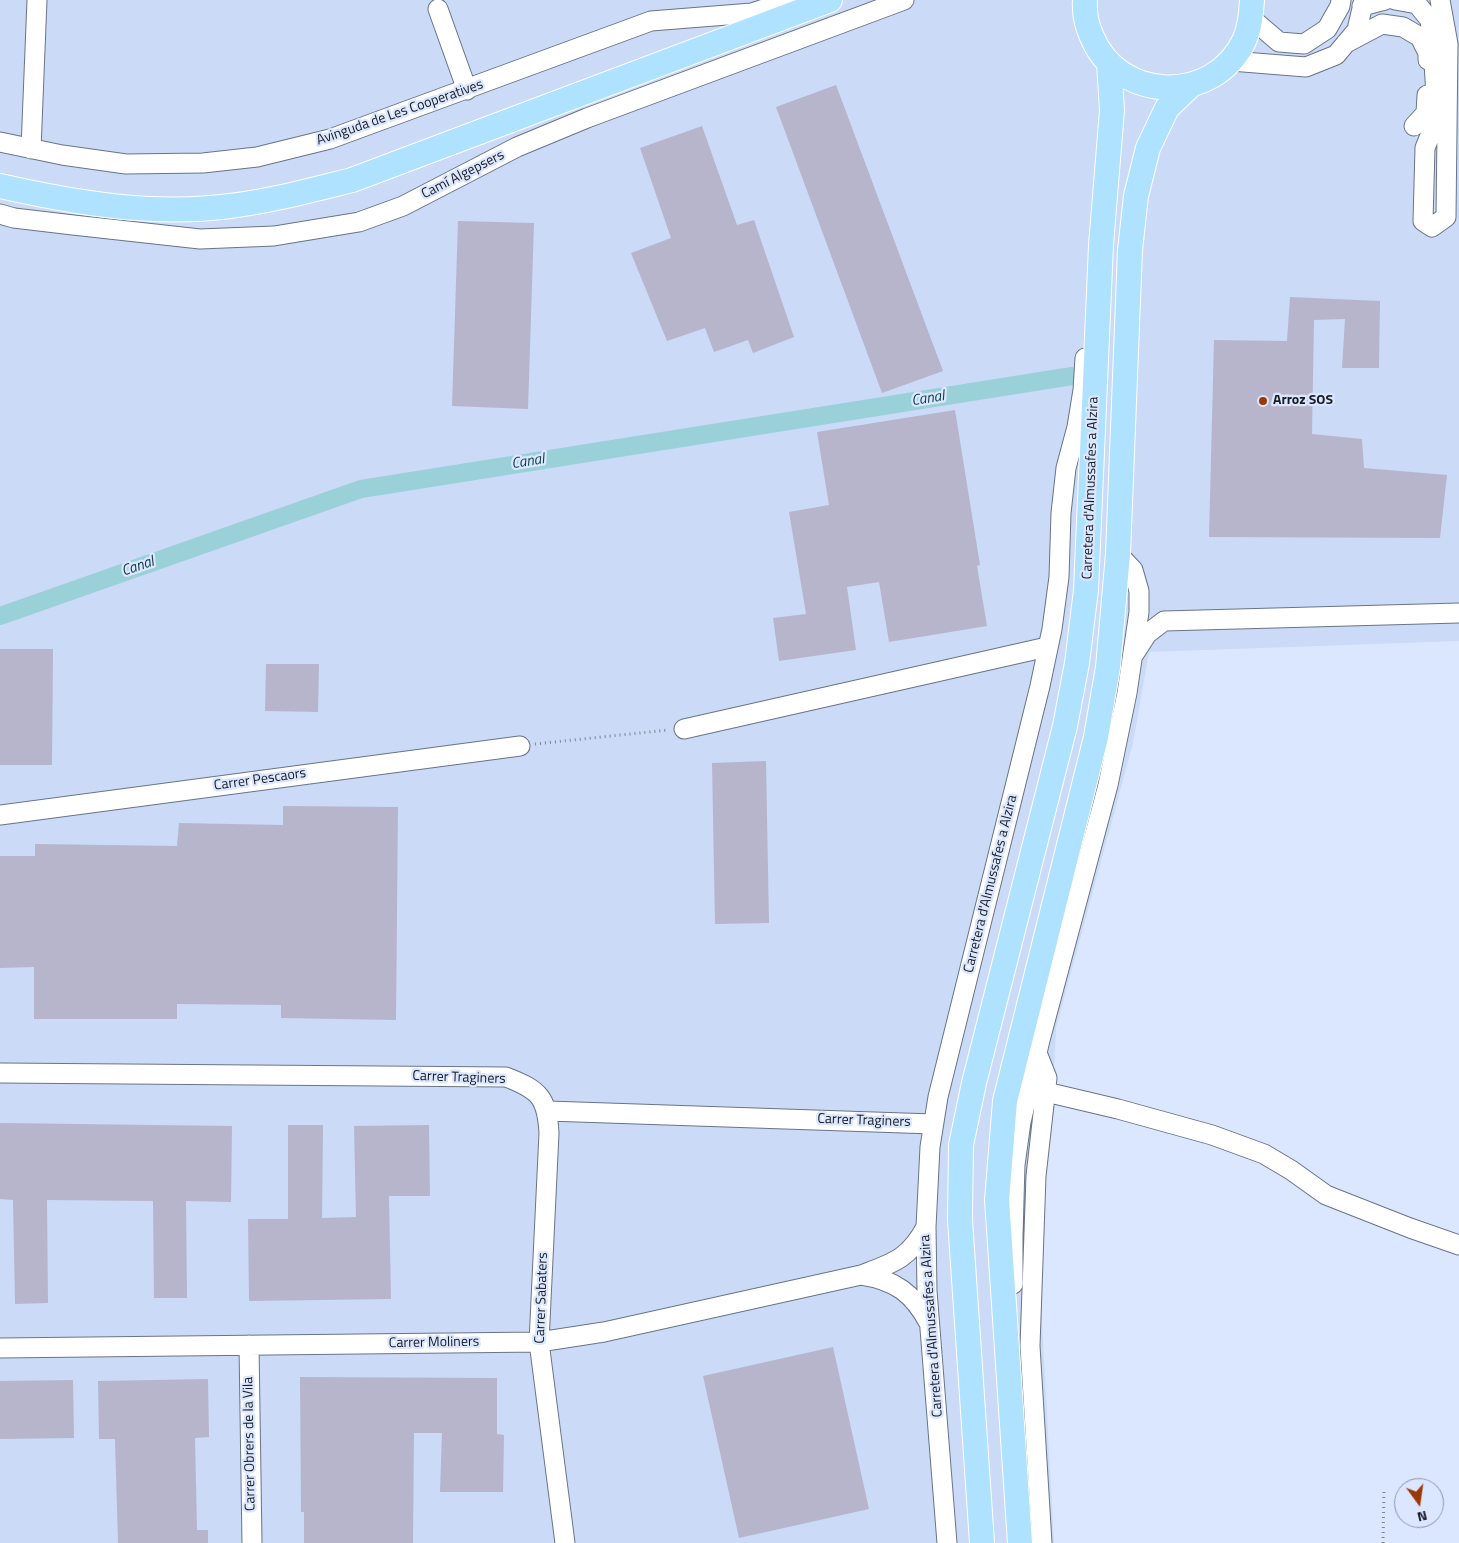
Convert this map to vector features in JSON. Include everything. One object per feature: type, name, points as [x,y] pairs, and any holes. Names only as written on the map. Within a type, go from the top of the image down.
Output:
[{"type":"main road","points":[[0,186],[92,204],[161,210],[229,206],[289,196],[352,180],[830,0]]},
{"type":"main road","points":[[1083,2],[1090,34],[1096,47],[1109,64],[1132,80],[1161,88],[1190,86],[1212,76],[1231,61],[1244,41],[1252,9]]},
{"type":"main road","name":"Carretera d'Almussafes a Alzira","points":[[982,1543],[960,1220],[961,1145],[974,1082],[1065,726],[1077,663],[1086,590],[1102,228],[1112,110],[1109,64]]},
{"type":"main road","name":"Carretera d'Almussafes a Alzira","points":[[1020,1543],[997,1200],[1005,1102],[1096,737],[1108,667],[1118,554],[1130,250],[1136,196],[1148,148],[1167,108],[1190,86]]},
{"type":"street","points":[[31,149],[36,0]]},
{"type":"street","name":"Avinguda de Les Cooperatives","points":[[0,142],[31,149],[126,164],[203,163],[257,157],[330,140],[651,21],[752,14],[791,0]]},
{"type":"street","name":"Camí Algepsers","points":[[0,214],[14,218],[101,229],[200,239],[274,236],[358,222],[403,206],[517,147],[587,118],[904,0]]},
{"type":"street","points":[[1252,9],[1279,42],[1304,44],[1327,29],[1340,6],[1341,0]]},
{"type":"street","points":[[1231,61],[1306,67],[1336,55],[1357,30],[1363,3],[1385,0]]},
{"type":"street","points":[[1395,0],[1417,4],[1430,20],[1434,46],[1436,96],[1433,128],[1425,148],[1423,221],[1432,227],[1446,217],[1448,44],[1440,0]]},
{"type":"street","points":[[438,9],[468,90]]},
{"type":"street","points":[[1346,43],[1382,24],[1403,27],[1420,37],[1428,53],[1428,94],[1426,113],[1414,126]]},
{"type":"street","name":"Carretera d'Almussafes a Alzira","points":[[948,1543],[927,1291],[926,1226],[930,1147],[933,1124],[967,974],[1040,686],[1052,629],[1059,577],[1061,513],[1065,477],[1077,427],[1083,390],[1088,290],[1102,228]]},
{"type":"street","name":"Carretera d'Almussafes a Alzira","points":[[1007,1337],[1014,1311],[1012,1236],[1015,1164],[1021,1122],[1037,1053],[1108,785],[1127,693],[1139,612],[1139,592],[1132,570],[1118,554]]},
{"type":"street","points":[[1132,658],[1147,634],[1164,621],[1459,613]]},
{"type":"street","points":[[684,729],[1047,647]]},
{"type":"street","name":"Carrer Pescaors","points":[[0,815],[520,746]]},
{"type":"street","points":[[1037,1053],[1047,1078],[1036,1176],[1030,1346],[1042,1543]]},
{"type":"street","name":"Carrer Traginers","points":[[0,1073],[506,1077],[525,1084],[540,1096],[548,1111],[933,1124]]},
{"type":"street","points":[[1046,1092],[1175,1125],[1264,1154],[1291,1170],[1326,1195],[1459,1245]]},
{"type":"street","name":"Carrer Sabaters","points":[[548,1111],[549,1134],[539,1342],[565,1543]]},
{"type":"street","name":"Carrer Moliners","points":[[0,1348],[539,1342],[604,1332],[861,1275],[906,1255],[918,1241],[926,1226]]},
{"type":"street","name":"Carrer Moliners","points":[[861,1275],[878,1278],[899,1286],[920,1307],[931,1327]]},
{"type":"street","name":"Carrer Obrers de la Vila","points":[[249,1345],[252,1543]]},
{"type":"path","points":[[520,746],[684,729]]},
{"type":"path","points":[[1384,1489],[1384,1543]]},
{"type":"shaded area","points":[[0,0],[1459,0],[1459,641],[1149,652],[1133,743],[1056,1028],[1054,1066],[1057,1078],[1043,1201],[1042,1323],[1054,1543],[0,1543]]},
{"type":"building","points":[[836,85],[943,371],[882,393],[776,107]]},
{"type":"building","points":[[702,126],[737,225],[754,220],[794,337],[753,353],[748,340],[714,352],[705,328],[667,341],[631,253],[671,238],[640,148]]},
{"type":"building","points":[[458,221],[534,223],[528,409],[452,406]]},
{"type":"building","name":"Arroz SOS","points":[[1290,297],[1380,301],[1379,368],[1342,368],[1345,319],[1314,320],[1312,434],[1362,439],[1364,468],[1447,475],[1440,538],[1209,537],[1214,340],[1287,341]]},
{"type":"building","points":[[955,410],[980,565],[977,566],[987,626],[889,642],[879,582],[847,587],[856,650],[779,661],[773,618],[806,614],[789,512],[829,505],[817,432]]},
{"type":"building","points":[[0,649],[53,649],[52,765],[0,765]]},
{"type":"building","points":[[266,664],[319,664],[318,712],[265,711]]},
{"type":"building","points":[[766,761],[769,923],[715,924],[712,763]]},
{"type":"building","points":[[283,806],[398,807],[396,1020],[281,1018],[281,1005],[177,1004],[177,1019],[34,1019],[34,967],[0,968],[0,856],[35,856],[35,844],[177,846],[179,823],[283,825]]},
{"type":"building","points":[[0,1123],[232,1126],[231,1202],[186,1201],[187,1298],[154,1298],[153,1201],[47,1200],[48,1303],[15,1304],[13,1200],[0,1199]]},
{"type":"building","points":[[288,1125],[323,1125],[322,1218],[356,1217],[354,1126],[429,1125],[430,1196],[389,1196],[391,1299],[249,1301],[248,1219],[288,1219]]},
{"type":"building","points":[[833,1347],[869,1509],[739,1538],[703,1376]]},
{"type":"building","points":[[300,1377],[497,1378],[497,1434],[504,1435],[503,1492],[440,1492],[442,1433],[414,1433],[413,1543],[304,1543],[304,1512],[301,1512]]},
{"type":"building","points":[[208,1379],[209,1437],[195,1438],[197,1530],[208,1530],[208,1543],[118,1543],[115,1439],[99,1439],[98,1381]]},
{"type":"building","points":[[73,1380],[74,1438],[0,1439],[0,1381]]},
{"type":"waterway","name":"Canal","points":[[0,616],[361,489],[1072,376]]},
{"type":"place","name":"Arroz SOS","points":[[1263,401]]}]
